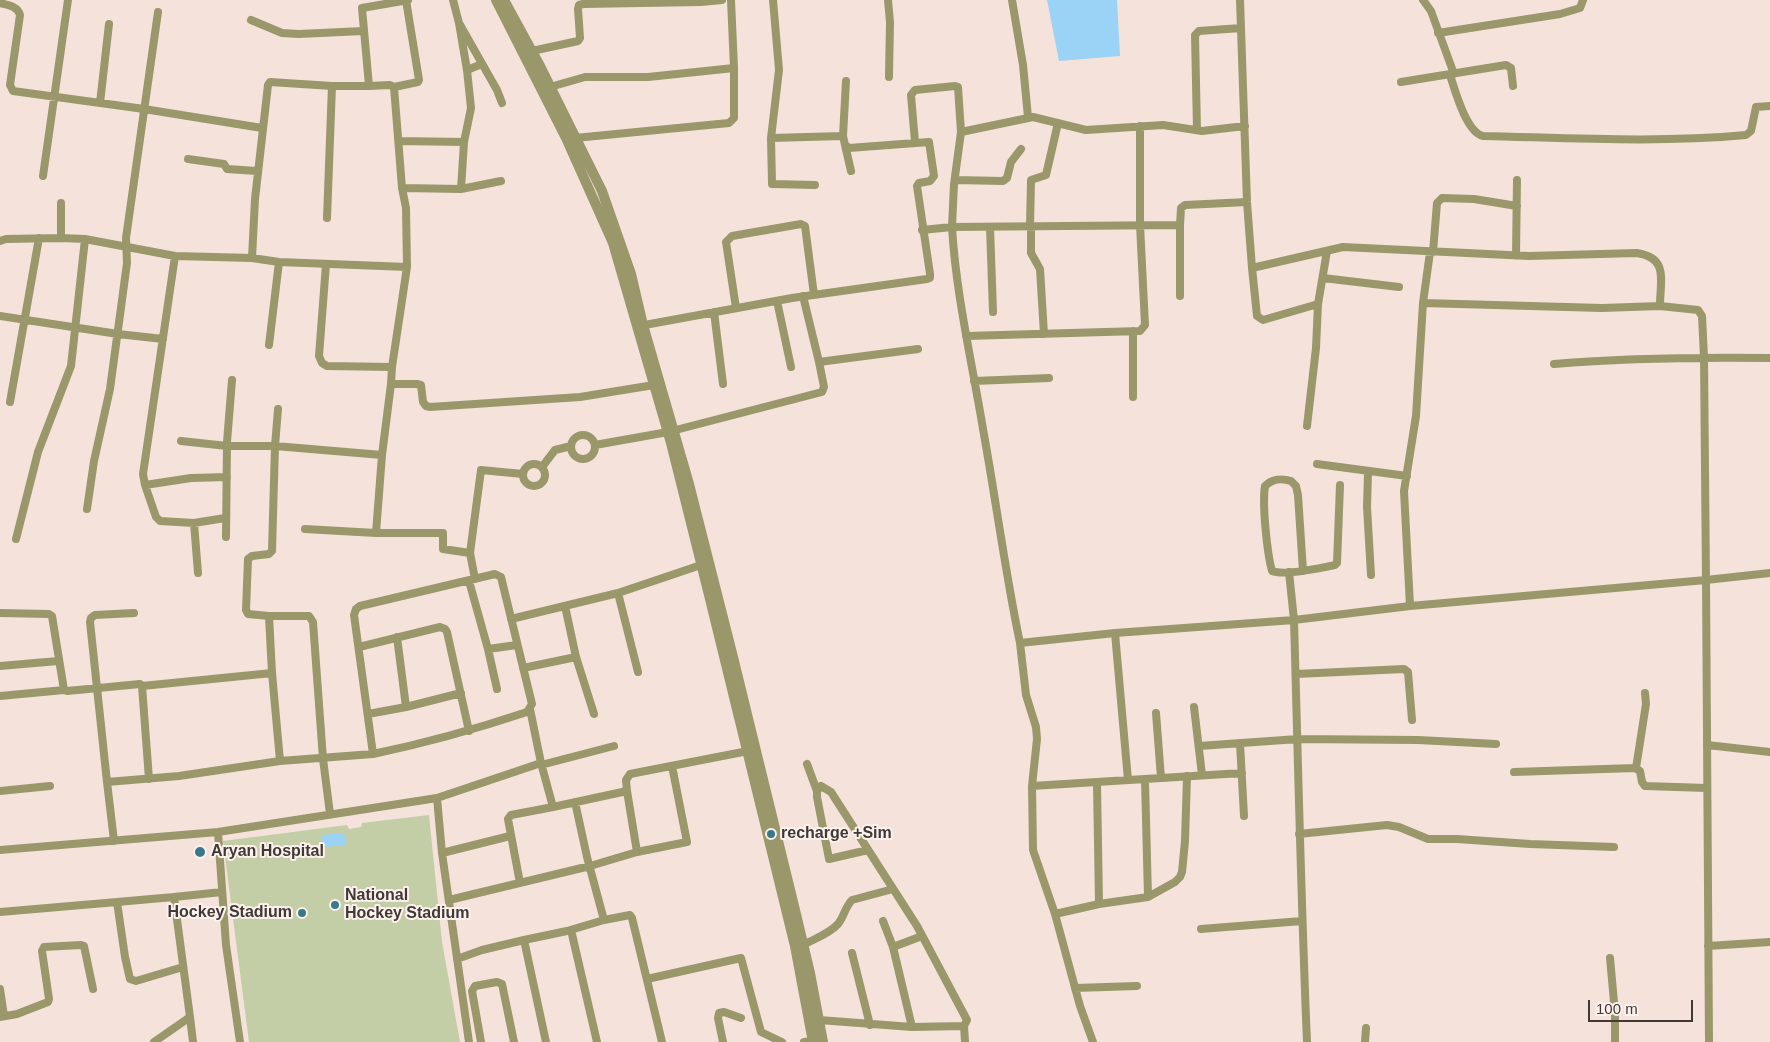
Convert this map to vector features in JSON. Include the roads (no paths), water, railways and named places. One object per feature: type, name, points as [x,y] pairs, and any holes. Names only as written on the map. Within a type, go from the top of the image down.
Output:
[{"type":"street","points":[[43,176],[68,0]]},
{"type":"street","points":[[252,258],[257,171],[268,85],[270,82],[332,86],[369,86],[390,84],[394,87],[418,82],[407,0],[364,7],[361,10],[369,86]]},
{"type":"street","points":[[453,0],[467,70],[471,108],[464,142],[461,189]]},
{"type":"street","points":[[496,0],[566,138],[613,242],[640,326],[732,653],[803,945],[819,1020],[813,1042]]},
{"type":"street","points":[[504,0],[550,86],[602,191],[631,274],[640,326],[654,385],[671,431],[701,565],[795,946],[813,1042]]},
{"type":"street","points":[[532,51],[578,41],[580,38],[579,6],[583,4],[722,0]]},
{"type":"street","points":[[575,138],[730,124],[734,118],[731,0]]},
{"type":"street","points":[[773,0],[779,70],[771,138],[772,184],[816,185]]},
{"type":"street","points":[[888,0],[890,22],[889,78]]},
{"type":"street","points":[[1012,0],[1023,65],[1028,117]]},
{"type":"street","points":[[1240,0],[1247,202],[1257,316],[1263,320],[1318,304]]},
{"type":"street","points":[[1423,0],[1430,7],[1452,74],[1458,102],[1478,135],[1599,139],[1704,139],[1746,135],[1751,131],[1756,107],[1770,106]]},
{"type":"street","points":[[1438,33],[1505,21],[1560,14],[1580,8],[1583,0]]},
{"type":"street","points":[[0,3],[15,8],[19,11],[20,15],[10,85],[11,90],[262,128]]},
{"type":"street","points":[[87,509],[94,461],[110,389],[118,334],[127,263],[126,248],[158,12]]},
{"type":"street","points":[[251,20],[282,33],[363,31]]},
{"type":"street","points":[[459,23],[497,90],[502,103]]},
{"type":"street","points":[[100,103],[109,24]]},
{"type":"street","points":[[1197,130],[1195,35],[1200,31],[1241,28]]},
{"type":"street","points":[[467,70],[482,64]]},
{"type":"street","points":[[1401,82],[1510,66],[1513,86]]},
{"type":"street","points":[[550,86],[585,76],[648,77],[734,68]]},
{"type":"street","points":[[846,82],[843,136],[851,171]]},
{"type":"street","points":[[327,218],[332,86]]},
{"type":"street","points":[[376,532],[382,455],[392,368],[407,267],[406,208],[402,188],[394,87]]},
{"type":"street","points":[[915,142],[911,95],[915,90],[958,87],[961,132],[952,227],[954,262],[1020,643],[1026,695],[1036,727],[1037,739],[1032,786],[1033,850],[1055,914],[1075,988],[1093,1042]]},
{"type":"street","points":[[961,132],[1002,125],[1028,117],[1086,130],[1163,125],[1202,131],[1245,126]]},
{"type":"street","points":[[1044,334],[1040,270],[1031,253],[1031,180],[1046,175],[1058,123]]},
{"type":"street","points":[[966,336],[1140,331],[1145,326],[1140,225],[1140,126]]},
{"type":"street","points":[[771,138],[843,136]]},
{"type":"street","points":[[399,141],[464,142]]},
{"type":"street","points":[[640,326],[803,296],[930,278],[917,186],[919,183],[930,181],[934,176],[929,142],[849,148],[845,145]]},
{"type":"street","points":[[955,180],[1003,181],[1007,178],[1011,162],[1021,149]]},
{"type":"street","points":[[188,159],[224,164],[227,169],[257,171]]},
{"type":"street","points":[[1516,256],[1518,180]]},
{"type":"street","points":[[402,188],[461,189],[501,181]]},
{"type":"street","points":[[1410,606],[1404,496],[1416,416],[1424,304],[1437,203],[1442,198],[1474,199],[1517,206]]},
{"type":"street","points":[[1180,296],[1181,208],[1185,205],[1247,202]]},
{"type":"street","points":[[61,203],[61,238]]},
{"type":"street","points":[[736,308],[726,242],[732,236],[801,224],[805,226],[814,295]]},
{"type":"street","points":[[922,230],[990,226],[1180,225]]},
{"type":"street","points":[[990,226],[993,312]]},
{"type":"street","points":[[0,241],[6,239],[39,238],[85,239],[175,256],[252,258],[279,262],[407,267]]},
{"type":"street","points":[[10,402],[39,238]]},
{"type":"street","points":[[16,539],[38,452],[72,366],[85,239]]},
{"type":"street","points":[[1252,268],[1343,247],[1516,256],[1636,253],[1646,254],[1654,258],[1660,268],[1660,306]]},
{"type":"street","points":[[1307,426],[1316,348],[1318,304],[1327,251]]},
{"type":"street","points":[[175,256],[143,474],[145,485],[156,517],[160,521],[194,523],[225,518]]},
{"type":"street","points":[[269,345],[279,262]]},
{"type":"street","points":[[326,264],[319,356],[322,363],[327,366],[392,368]]},
{"type":"street","points":[[1323,278],[1398,287]]},
{"type":"street","points":[[595,445],[671,431],[822,392],[824,387],[803,296]]},
{"type":"street","points":[[777,301],[791,367]]},
{"type":"street","points":[[1424,304],[1602,308],[1660,306],[1695,309],[1702,316],[1704,357],[1709,1042]]},
{"type":"street","points":[[714,312],[723,384]]},
{"type":"street","points":[[0,316],[163,339]]},
{"type":"street","points":[[1133,331],[1133,397]]},
{"type":"street","points":[[819,362],[918,349]]},
{"type":"street","points":[[1554,364],[1594,360],[1704,357],[1770,358]]},
{"type":"street","points":[[974,381],[1049,378]]},
{"type":"street","points":[[226,537],[227,446],[232,380]]},
{"type":"street","points":[[391,384],[421,385],[423,402],[426,406],[430,407],[580,396],[654,385]]},
{"type":"street","points":[[278,409],[272,551],[269,554],[252,556],[248,559],[246,610],[251,615],[309,616],[312,619],[330,814]]},
{"type":"street","points":[[585,435],[592,438],[595,445],[594,453],[583,459],[575,457],[571,446],[577,436],[585,435]]},
{"type":"street","points":[[181,441],[227,446],[275,446],[382,455]]},
{"type":"street","points":[[542,467],[554,450],[571,446]]},
{"type":"street","points":[[535,464],[542,467],[545,477],[539,486],[528,485],[523,474],[526,469],[535,464]]},
{"type":"street","points":[[1317,464],[1407,476]]},
{"type":"street","points":[[497,689],[472,580],[470,553],[481,470],[523,474]]},
{"type":"street","points":[[1368,472],[1371,575]]},
{"type":"street","points":[[145,485],[192,478],[227,477]]},
{"type":"street","points":[[1303,571],[1296,486],[1291,481],[1276,480],[1266,484],[1264,489],[1270,561],[1272,571],[1274,572],[1303,571],[1335,565],[1338,561],[1340,485]]},
{"type":"street","points":[[194,523],[198,573]]},
{"type":"street","points":[[305,529],[443,533],[442,549],[470,553]]},
{"type":"street","points":[[511,619],[618,594],[701,565]]},
{"type":"street","points":[[1289,572],[1294,620],[1299,834],[1307,1042]]},
{"type":"street","points":[[1020,643],[1115,633],[1294,620],[1410,606],[1770,573]]},
{"type":"street","points":[[107,782],[149,779],[280,762],[373,754],[469,732],[527,712],[532,704],[501,577],[495,574],[358,608],[354,615],[373,754]]},
{"type":"street","points":[[618,594],[638,672]]},
{"type":"street","points":[[565,606],[576,657],[594,714]]},
{"type":"street","points":[[0,613],[49,614],[52,616],[64,690]]},
{"type":"street","points":[[114,841],[90,622],[91,618],[95,615],[134,613]]},
{"type":"street","points":[[269,616],[280,762]]},
{"type":"street","points":[[359,647],[440,627],[445,628],[469,732]]},
{"type":"street","points":[[1115,633],[1128,780]]},
{"type":"street","points":[[398,637],[406,708]]},
{"type":"street","points":[[488,650],[517,645]]},
{"type":"street","points":[[523,668],[576,657]]},
{"type":"street","points":[[0,666],[58,661]]},
{"type":"street","points":[[1296,674],[1404,670],[1408,672],[1412,720]]},
{"type":"street","points":[[0,696],[64,690],[67,692],[138,683],[142,686],[272,673]]},
{"type":"street","points":[[142,686],[149,779]]},
{"type":"street","points":[[368,714],[406,708],[461,693]]},
{"type":"street","points":[[1636,768],[1646,704],[1645,693]]},
{"type":"street","points":[[1194,707],[1202,775]]},
{"type":"street","points":[[530,708],[541,764],[553,806]]},
{"type":"street","points":[[1156,713],[1161,778]]},
{"type":"street","points":[[1199,746],[1298,739],[1418,740],[1496,744]]},
{"type":"street","points":[[1240,743],[1244,816]]},
{"type":"street","points":[[1707,745],[1770,752]]},
{"type":"street","points":[[0,850],[218,832],[437,798],[541,764],[614,746]]},
{"type":"street","points":[[637,852],[626,780],[630,774],[748,751]]},
{"type":"street","points":[[807,764],[817,790],[829,859],[868,850]]},
{"type":"street","points":[[449,900],[590,866],[637,852],[687,842],[672,766]]},
{"type":"street","points":[[1514,772],[1636,768],[1640,771],[1642,782],[1645,786],[1707,788]]},
{"type":"street","points":[[1032,786],[1242,773]]},
{"type":"street","points":[[1055,914],[1099,904],[1148,897],[1175,882],[1182,872],[1187,776]]},
{"type":"street","points":[[1145,780],[1148,897]]},
{"type":"street","points":[[1097,783],[1099,904]]},
{"type":"street","points":[[0,791],[50,786]]},
{"type":"street","points":[[817,790],[821,786],[831,792],[922,936],[967,1020],[964,1026],[965,1042]]},
{"type":"street","points":[[520,883],[510,836],[508,819],[511,815],[627,791]]},
{"type":"street","points":[[437,798],[442,853],[469,1042]]},
{"type":"street","points":[[575,802],[604,920]]},
{"type":"street","points":[[1299,834],[1387,825],[1399,827],[1428,839],[1614,846]]},
{"type":"street","points":[[218,832],[226,945],[240,1042]]},
{"type":"street","points":[[442,853],[510,836]]},
{"type":"street","points":[[803,945],[825,934],[838,924],[852,900],[893,889]]},
{"type":"street","points":[[0,912],[222,892]]},
{"type":"street","points":[[174,897],[194,1042]]},
{"type":"street","points":[[117,902],[130,979],[136,981],[183,967]]},
{"type":"street","points":[[457,959],[482,950],[630,915],[662,1042]]},
{"type":"street","points":[[884,921],[893,947],[912,1027]]},
{"type":"street","points":[[1201,929],[1302,921]]},
{"type":"street","points":[[571,930],[597,1042]]},
{"type":"street","points":[[893,947],[922,936]]},
{"type":"street","points":[[524,940],[546,1042]]},
{"type":"street","points":[[1708,946],[1770,942]]},
{"type":"street","points":[[0,990],[2,1017],[17,1014],[48,1002],[42,951],[44,947],[81,945],[84,946],[93,989]]},
{"type":"street","points":[[852,953],[870,1025]]},
{"type":"street","points":[[647,980],[741,958],[761,1032],[782,1042]]},
{"type":"street","points":[[1610,958],[1615,1042]]},
{"type":"street","points":[[481,1042],[472,991],[474,986],[497,982],[502,984],[514,1042]]},
{"type":"street","points":[[1075,988],[1137,986]]},
{"type":"street","points":[[723,1042],[718,1018],[719,1013],[724,1012],[740,1018]]},
{"type":"street","points":[[154,1042],[190,1017]]},
{"type":"street","points":[[819,1020],[912,1027],[964,1026]]},
{"type":"street","points":[[1366,1028],[1366,1042]]},
{"type":"water","points":[[1047,0],[1117,0],[1120,56],[1059,61]]},
{"type":"water","points":[[344,833],[346,845],[323,847],[321,835]]},
{"type":"place","name":"recharge +Sim","points":[[771,834]]},
{"type":"place","name":"Aryan Hospital","points":[[200,852]]},
{"type":"place","name":"National Hockey Stadium","points":[[335,905]]},
{"type":"place","name":"Hockey Stadium","points":[[302,913]]}]
